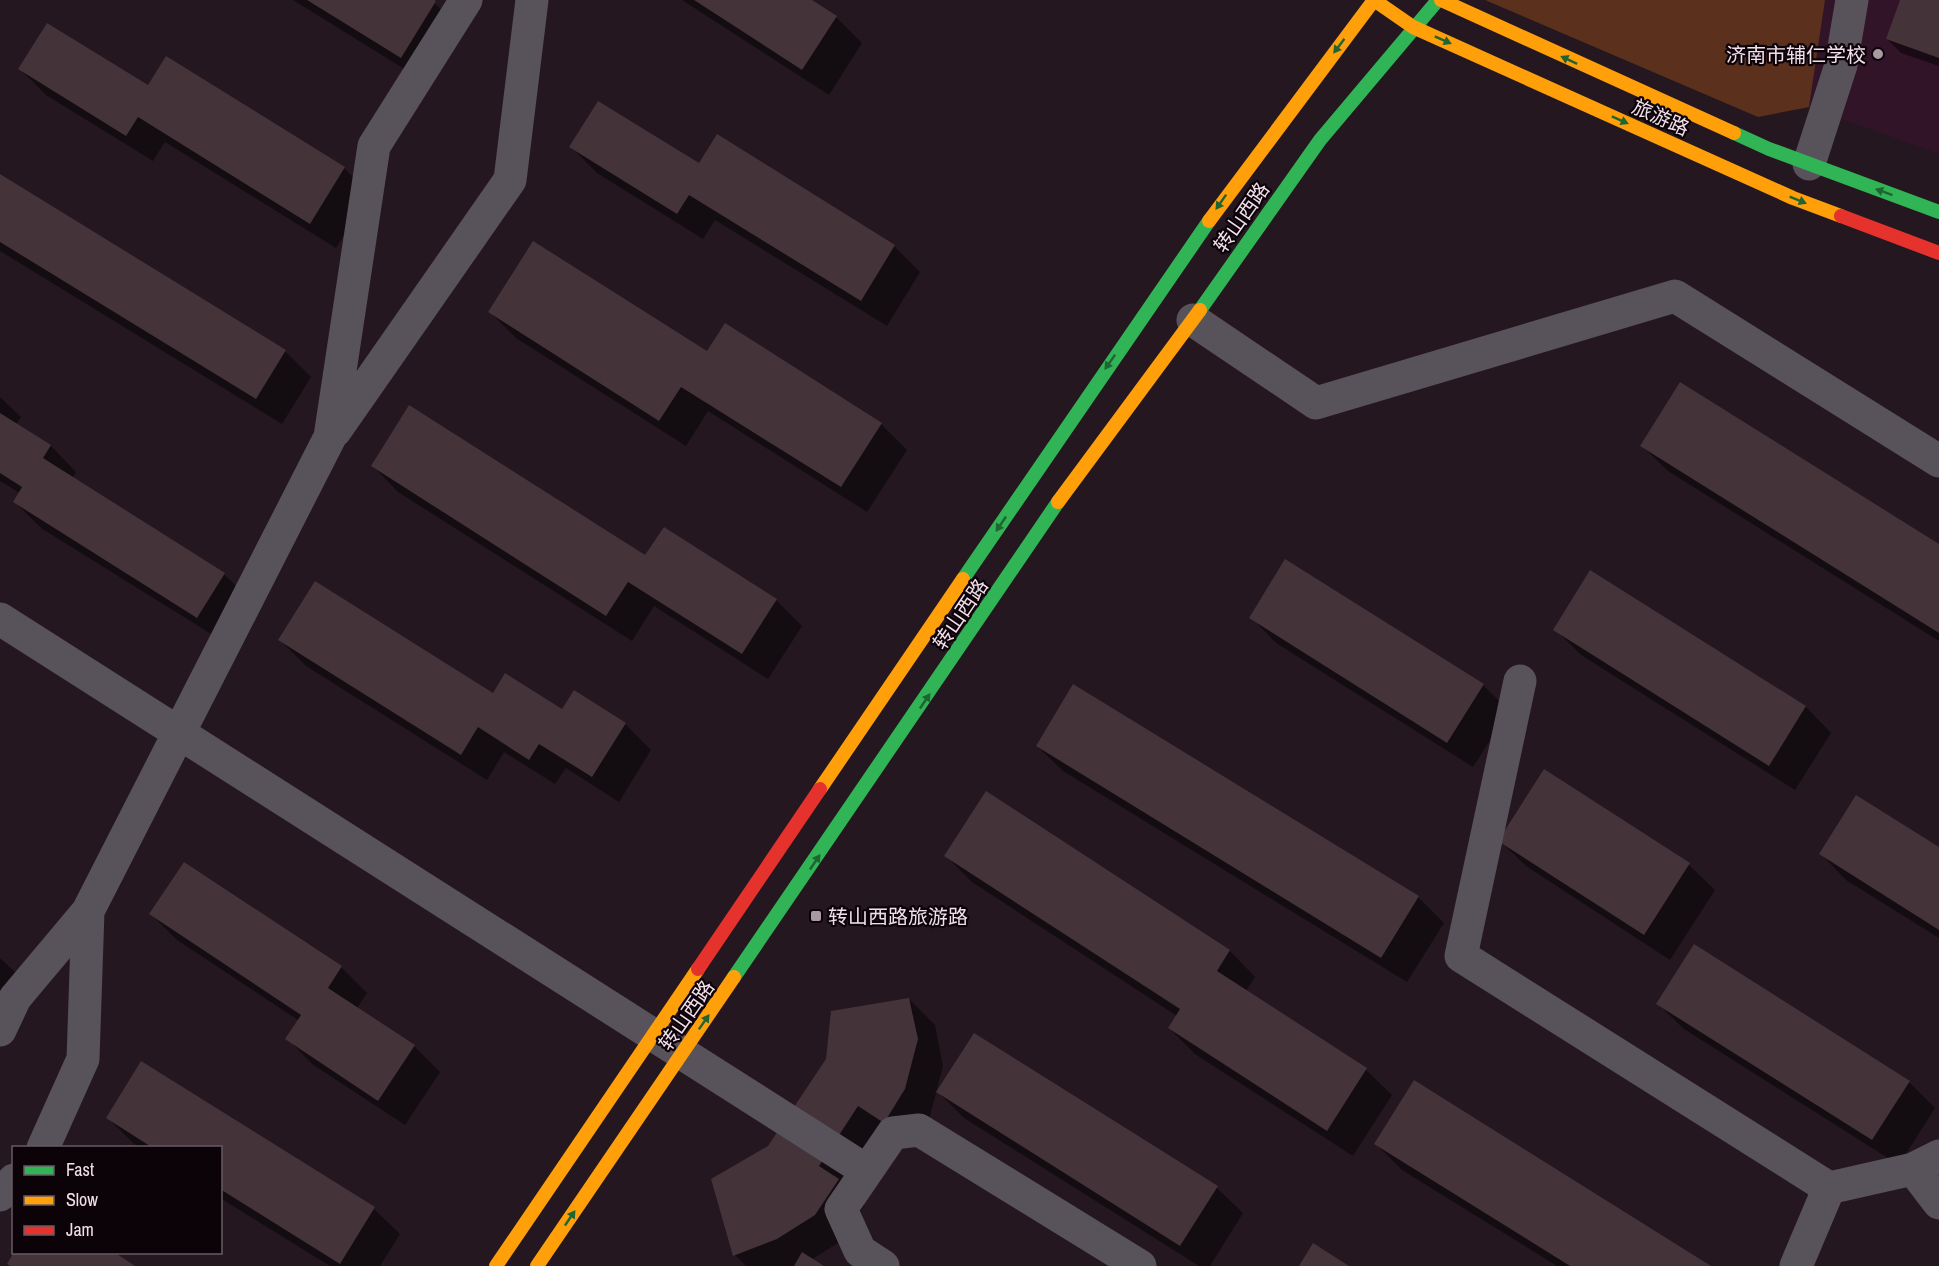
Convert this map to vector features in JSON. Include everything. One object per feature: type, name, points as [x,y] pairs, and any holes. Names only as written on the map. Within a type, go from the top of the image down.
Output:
[{"type":"main road","name":"旅游路","points":[[1374,0],[1413,27],[1793,198],[1939,253]]},
{"type":"main road","name":"转山西路","points":[[496,1266],[1238,179],[1374,0]]},
{"type":"main road","name":"旅游路","points":[[1439,0],[1617,82],[1809,164],[1939,212]]},
{"type":"main road","name":"转山西路","points":[[537,1266],[1070,484],[1193,320],[1320,140],[1413,27],[1439,0]]},
{"type":"street","points":[[330,437],[374,146],[465,0]]},
{"type":"street","points":[[0,1030],[15,998],[87,911],[330,437],[510,180],[532,0]]},
{"type":"street","points":[[1809,164],[1841,65],[1852,0]]},
{"type":"street","points":[[1193,320],[1316,403],[1675,296],[1939,461]]},
{"type":"street","points":[[0,619],[867,1171]]},
{"type":"street","points":[[1520,681],[1461,956],[1829,1188],[1926,1162],[1939,1203]]},
{"type":"street","points":[[44,1146],[83,1059],[87,911]]},
{"type":"street","points":[[883,1266],[860,1251],[841,1209],[893,1133],[920,1130],[1140,1266]]},
{"type":"street","points":[[0,1195],[12,1182]]},
{"type":"street","points":[[1796,1266],[1829,1188]]},
{"type":"shaded area","points":[[1485,0],[1825,0],[1809,107],[1758,117]]},
{"type":"shaded area","name":"济南市辅仁学校","points":[[1825,0],[1939,0],[1939,154],[1809,107]]},
{"type":"building","points":[[307,0],[434,0],[436,1],[401,58]]},
{"type":"building","points":[[694,0],[812,0],[837,16],[802,70]]},
{"type":"building","points":[[1900,0],[1939,0],[1939,58],[1886,39]]},
{"type":"building","points":[[47,23],[148,85],[166,56],[345,167],[310,224],[138,117],[126,136],[18,69]]},
{"type":"building","points":[[598,101],[699,163],[717,134],[895,245],[861,301],[689,195],[677,214],[569,147]]},
{"type":"building","points":[[0,174],[286,350],[256,399],[0,242]]},
{"type":"building","points":[[533,241],[707,351],[725,323],[882,423],[841,487],[681,387],[659,421],[488,312]]},
{"type":"building","points":[[1680,382],[1939,544],[1939,633],[1640,446]]},
{"type":"building","points":[[409,405],[645,555],[664,527],[777,599],[742,654],[628,582],[606,616],[371,466]]},
{"type":"building","points":[[0,413],[51,445],[43,458],[225,573],[197,618],[13,502],[22,487],[0,473]]},
{"type":"building","points":[[1285,559],[1484,684],[1447,743],[1249,618]]},
{"type":"building","points":[[1590,570],[1806,706],[1769,766],[1553,630]]},
{"type":"building","points":[[315,581],[493,693],[505,673],[562,709],[574,690],[626,723],[592,777],[539,744],[529,760],[478,727],[461,755],[278,640]]},
{"type":"building","points":[[1073,684],[1419,896],[1381,958],[1036,746]]},
{"type":"building","points":[[1544,769],[1690,863],[1644,935],[1498,841]]},
{"type":"building","points":[[986,791],[1230,950],[1217,971],[1367,1068],[1327,1131],[1168,1028],[1180,1009],[944,856]]},
{"type":"building","points":[[1856,795],[1939,847],[1939,930],[1819,854]]},
{"type":"building","points":[[184,862],[342,966],[328,988],[415,1045],[378,1101],[285,1039],[301,1015],[149,914]]},
{"type":"building","points":[[1694,944],[1910,1081],[1872,1140],[1656,1004]]},
{"type":"building","points":[[909,998],[918,1039],[905,1089],[884,1123],[858,1106],[819,1166],[839,1179],[815,1215],[777,1239],[733,1256],[711,1179],[768,1146],[826,1059],[831,1011]]},
{"type":"building","points":[[974,1033],[1218,1186],[1180,1246],[936,1092]]},
{"type":"building","points":[[141,1061],[375,1207],[340,1264],[222,1190],[222,1146],[150,1146],[106,1118]]},
{"type":"building","points":[[1414,1080],[1711,1266],[1570,1266],[1374,1144]]},
{"type":"building","points":[[1313,1243],[1349,1266],[1299,1266]]},
{"type":"building","points":[[802,1252],[824,1266],[794,1266]]},
{"type":"building","points":[[13,1254],[117,1254],[135,1266],[10,1266],[7,1264]]},
{"type":"traffic: fast","points":[[1200,310],[1320,140],[1438,0]]},
{"type":"traffic: fast","points":[[1734,133],[1769,149],[1939,212]]},
{"type":"traffic: fast","points":[[963,579],[1209,221]]},
{"type":"traffic: fast","points":[[734,977],[1058,502]]},
{"type":"traffic: slow","points":[[1209,221],[1374,0]]},
{"type":"traffic: slow","points":[[1374,0],[1413,27],[1793,198],[1841,216]]},
{"type":"traffic: slow","points":[[1441,0],[1734,133]]},
{"type":"traffic: slow","points":[[1058,502],[1200,310]]},
{"type":"traffic: slow","points":[[820,789],[963,579]]},
{"type":"traffic: slow","points":[[496,1266],[698,969]]},
{"type":"traffic: slow","points":[[537,1266],[734,977]]},
{"type":"traffic: jam","points":[[1841,216],[1939,253]]},
{"type":"traffic: jam","points":[[698,969],[820,789]]},
{"type":"place","name":"济南市辅仁学校","points":[[1878,54]]},
{"type":"place","name":"转山西路旅游路","points":[[816,916]]}]
